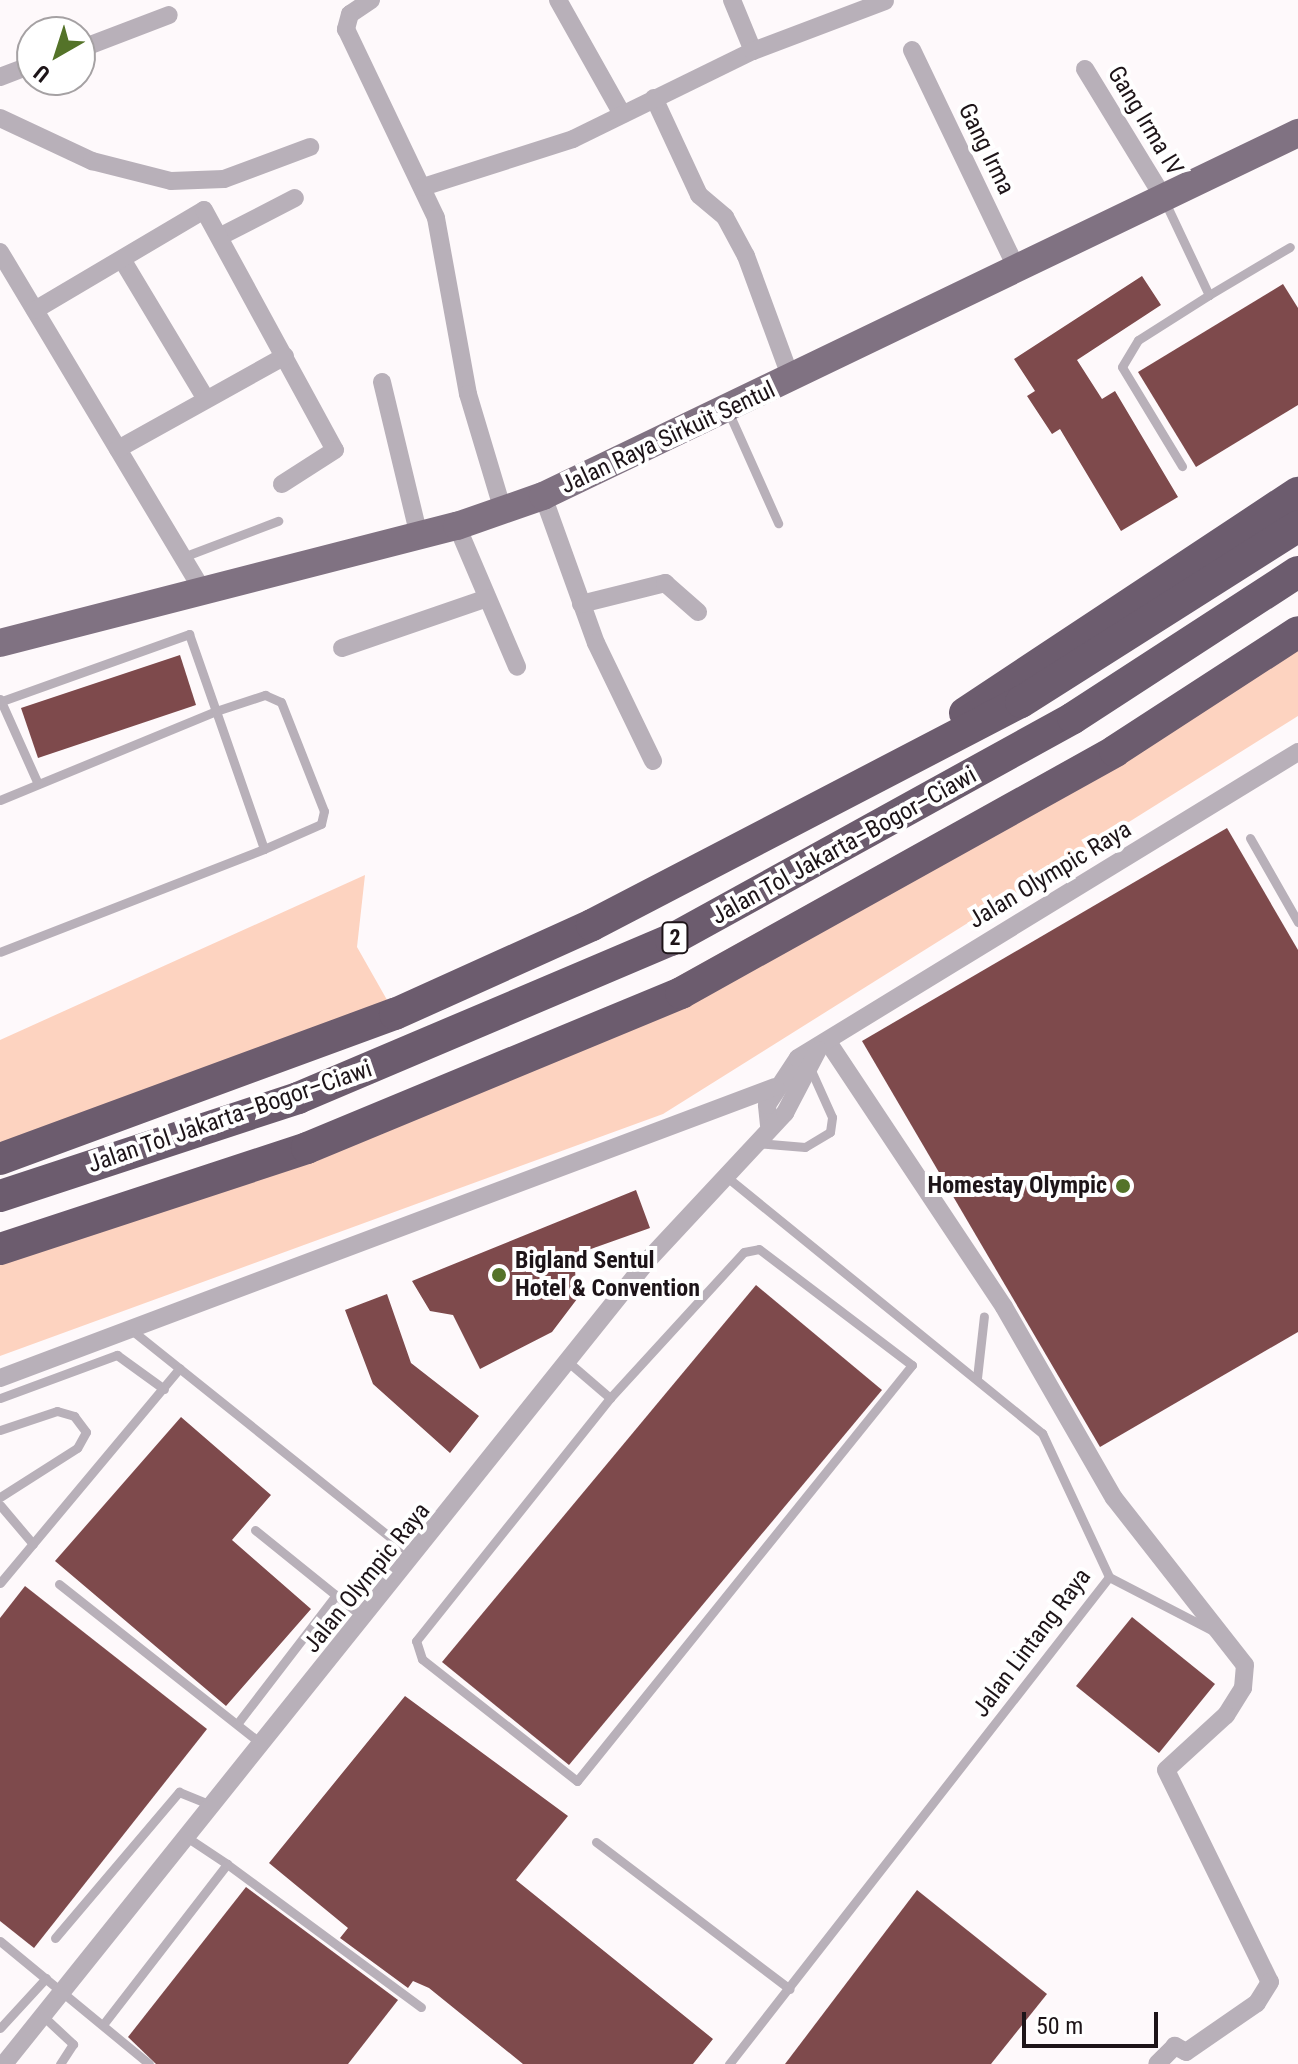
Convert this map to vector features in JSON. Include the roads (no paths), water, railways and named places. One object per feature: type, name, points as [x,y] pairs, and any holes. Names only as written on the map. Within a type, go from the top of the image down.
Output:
[{"type":"highway","points":[[855,793],[1007,683],[1298,493]]},
{"type":"highway","points":[[0,1159],[484,977],[855,793],[1021,702],[1298,526]]},
{"type":"highway","name":"Jalan Tol Jakarta–Bogor–Ciawi","points":[[0,1196],[298,1098],[671,940],[1073,718],[1298,572]]},
{"type":"highway","name":"Jalan Tol Jakarta–Bogor–Ciawi","points":[[0,1249],[307,1148],[681,993],[1101,759],[1298,632]]},
{"type":"main road","name":"Jalan Raya Sirkuit Sentul","points":[[0,643],[457,526],[543,496],[792,381],[1298,133]]},
{"type":"street","points":[[371,0],[350,14],[346,29],[423,187],[450,275],[468,394],[503,511]]},
{"type":"street","points":[[558,0],[622,114]]},
{"type":"street","points":[[732,0],[753,51]]},
{"type":"street","points":[[423,187],[573,139],[753,51],[885,1]]},
{"type":"street","points":[[96,43],[169,15]]},
{"type":"street","name":"Gang Irma","points":[[912,50],[1017,269]]},
{"type":"street","name":"Gang Irma IV","points":[[1085,69],[1163,197]]},
{"type":"street","points":[[654,98],[699,195],[725,217],[746,256],[792,381]]},
{"type":"street","points":[[1,113],[92,161],[171,181],[224,179],[310,147]]},
{"type":"street","points":[[221,236],[295,198]]},
{"type":"street","points":[[35,310],[123,261],[196,210],[221,236],[335,450],[282,484]]},
{"type":"street","points":[[0,252],[5,272],[35,310],[204,593]]},
{"type":"street","points":[[123,261],[206,399]]},
{"type":"street","points":[[118,449],[285,356]]},
{"type":"street","points":[[382,382],[419,536]]},
{"type":"street","points":[[543,496],[581,604],[653,761]]},
{"type":"street","points":[[457,526],[517,667]]},
{"type":"street","points":[[581,604],[665,583],[698,612]]},
{"type":"street","points":[[342,648],[487,598]]},
{"type":"street","name":"Jalan Olympic Raya","points":[[769,1125],[775,1087],[823,1046],[1298,752]]},
{"type":"street","points":[[823,1046],[1004,1307],[1114,1498],[1233,1642],[1245,1665],[1236,1703],[1166,1770],[1270,1982],[1257,2003],[1186,2052],[1175,2046],[1157,2064]]},
{"type":"street","name":"Jalan Olympic Raya","points":[[4,2064],[214,1808],[567,1361],[728,1178],[769,1125],[785,1113],[804,1064]]},
{"type":"street","points":[[0,1378],[775,1087]]},
{"type":"lane","points":[[1163,197],[1209,295]]},
{"type":"lane","points":[[1182,466],[1122,361],[1138,340],[1290,247]]},
{"type":"lane","points":[[728,411],[778,523]]},
{"type":"lane","points":[[183,557],[278,521]]},
{"type":"lane","points":[[38,784],[1,700],[183,631],[193,638],[264,849]]},
{"type":"lane","points":[[0,800],[216,711],[274,695],[324,811],[321,824],[264,849],[0,952]]},
{"type":"lane","points":[[1250,838],[1298,922]]},
{"type":"lane","points":[[757,1143],[805,1147],[830,1132],[832,1117],[804,1064]]},
{"type":"lane","name":"Jalan Lintang Raya","points":[[728,1178],[1042,1433],[1109,1577],[729,2064]]},
{"type":"lane","points":[[750,1248],[912,1365],[577,1781],[422,1659],[416,1641],[610,1398],[750,1248]]},
{"type":"lane","points":[[977,1378],[984,1316]]},
{"type":"lane","points":[[129,1328],[415,1556]]},
{"type":"lane","points":[[0,1398],[117,1355],[164,1389]]},
{"type":"lane","points":[[567,1361],[610,1398]]},
{"type":"lane","points":[[0,1583],[180,1368]]},
{"type":"lane","points":[[0,1430],[57,1411],[74,1416],[86,1432],[77,1448],[0,1497]]},
{"type":"lane","points":[[0,1505],[33,1544]]},
{"type":"lane","points":[[255,1530],[365,1619]]},
{"type":"lane","points":[[1109,1577],[1233,1642]]},
{"type":"lane","points":[[59,1584],[263,1745]]},
{"type":"lane","points":[[237,1724],[336,1595]]},
{"type":"lane","points":[[55,1938],[179,1792],[214,1808]]},
{"type":"lane","points":[[188,1838],[421,2007]]},
{"type":"lane","points":[[596,1842],[790,1989]]},
{"type":"lane","points":[[105,2022],[227,1864]]},
{"type":"lane","points":[[0,1941],[105,2022],[149,2064]]},
{"type":"lane","points":[[0,2028],[46,1978]]},
{"type":"lane","points":[[44,2017],[73,2044],[60,2064]]},
{"type":"place","name":"Homestay Olympic","points":[[1123,1186]]},
{"type":"place","name":"Bigland Sentul Hotel & Convention","points":[[499,1275]]}]
